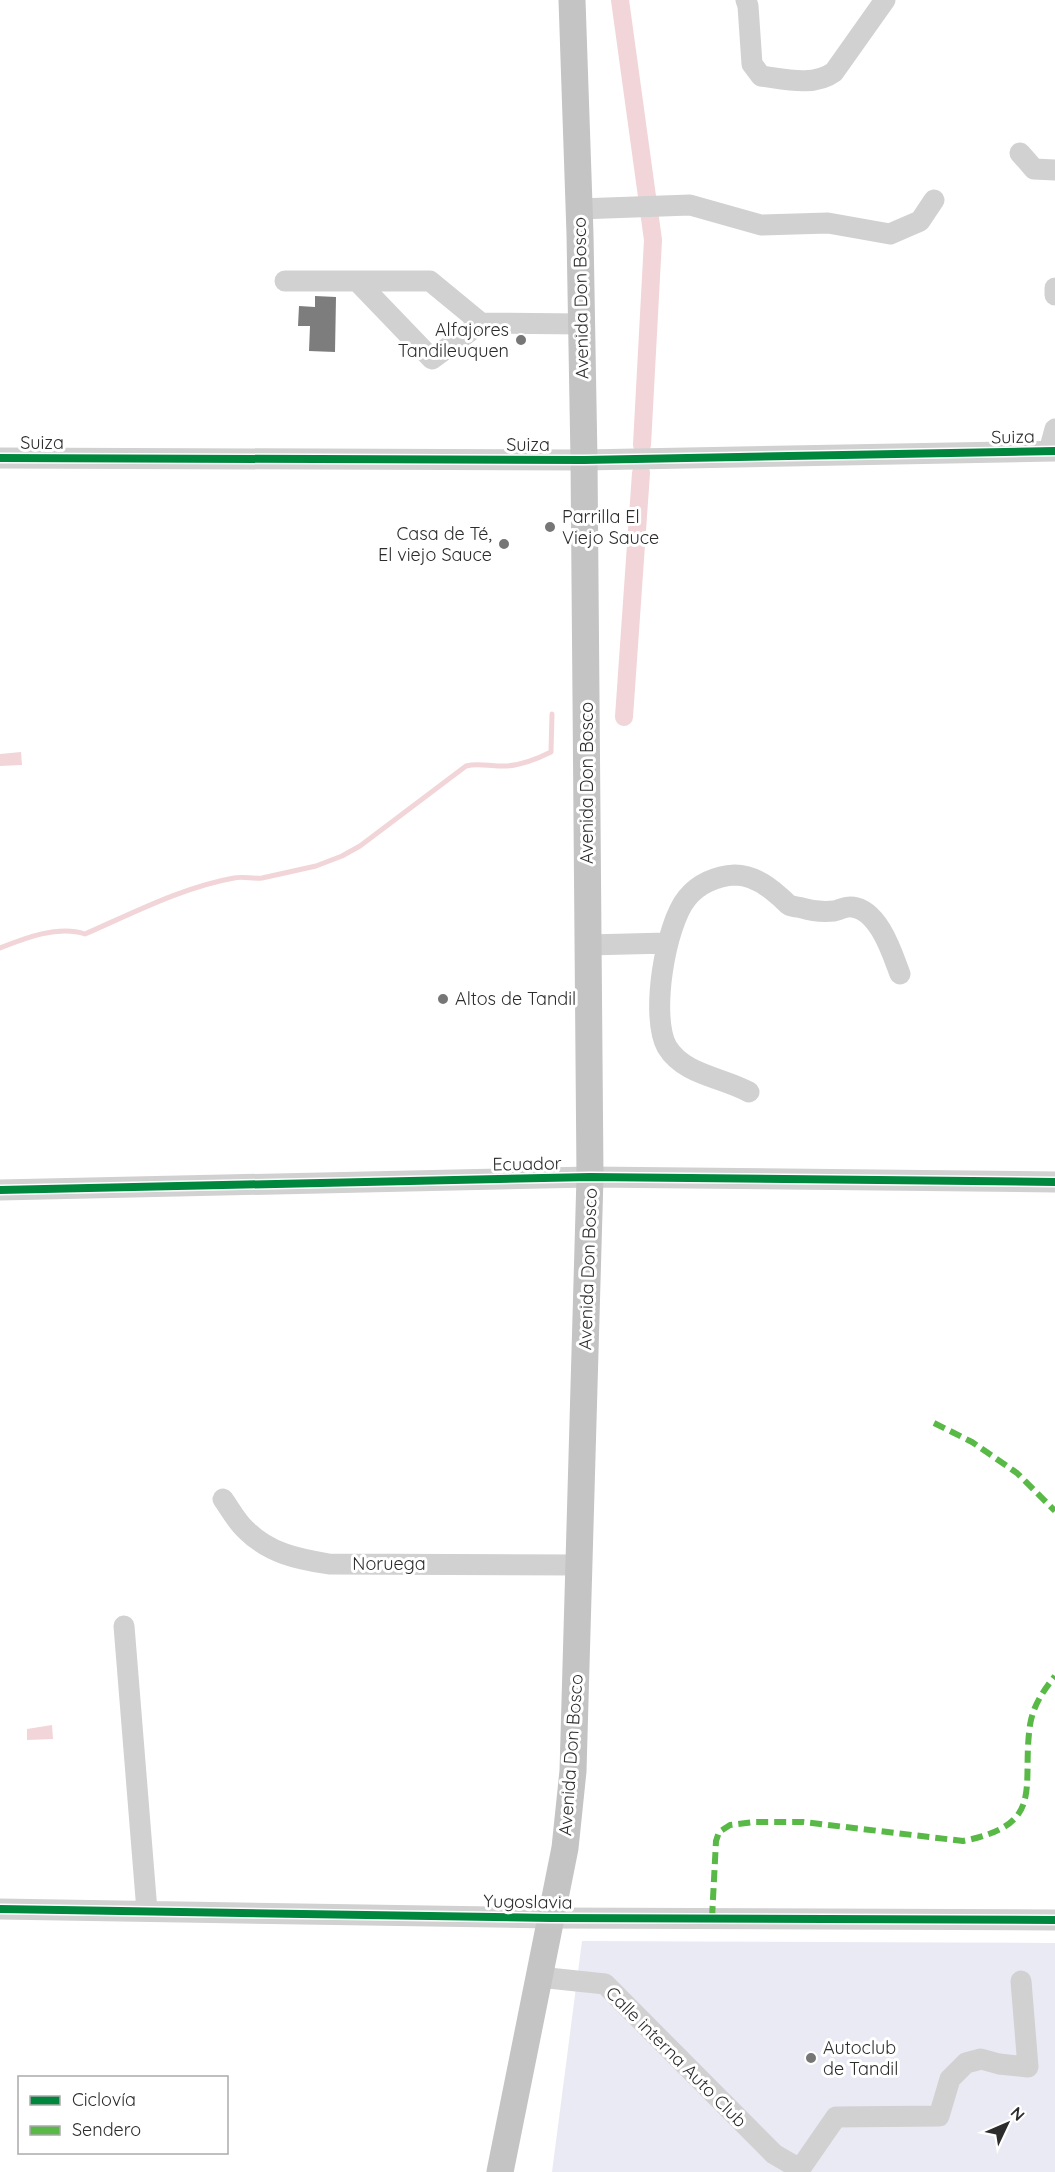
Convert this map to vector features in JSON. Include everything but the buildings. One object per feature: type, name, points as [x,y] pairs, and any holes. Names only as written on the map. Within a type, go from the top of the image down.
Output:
[{"type":"main road","name":"Avenida Don Bosco","points":[[500,2172],[565,1848],[573,1771],[590,1177],[582,324],[572,0]]},
{"type":"street","points":[[746,0],[752,64],[761,76],[796,81],[826,79],[834,72],[885,0]]},
{"type":"street","points":[[1020,153],[1034,169],[1055,170]]},
{"type":"street","points":[[579,209],[690,205],[761,225],[828,223],[890,234],[920,221],[934,200]]},
{"type":"street","points":[[285,281],[430,281],[481,323]]},
{"type":"street","points":[[357,281],[432,359],[481,323],[582,324]]},
{"type":"street","points":[[1055,288],[1055,295]]},
{"type":"street","points":[[1052,451],[1055,429]]},
{"type":"street","name":"Suiza","points":[[0,458],[584,460],[1052,451]]},
{"type":"street","points":[[749,1092],[681,1063],[668,1047],[661,1031],[660,1007],[670,931],[686,898],[702,885],[717,878],[736,875],[756,880],[789,905],[809,910],[832,911],[851,907],[865,912],[878,925],[900,974]]},
{"type":"street","points":[[588,945],[667,944]]},
{"type":"street","name":"Ecuador","points":[[0,1190],[590,1177],[1055,1182]]},
{"type":"street","name":"Noruega","points":[[223,1500],[245,1530],[273,1551],[296,1558],[329,1564],[579,1566]]},
{"type":"street","points":[[124,1626],[147,1911]]},
{"type":"street","name":"Yugoslavia","points":[[0,1909],[551,1918],[1055,1920]]},
{"type":"street","name":"Calle interna Auto Club","points":[[539,1977],[605,1984],[774,2154],[800,2171],[836,2117],[939,2116],[950,2079],[966,2063],[981,2058],[999,2064],[1028,2067],[1022,1981]]},
{"type":"shaded area","points":[[21,752],[22,765],[0,766],[0,754]]},
{"type":"shaded area","points":[[52,1725],[53,1739],[27,1740],[27,1729]]},
{"type":"shaded area","name":"Autoclub de Tandil","points":[[582,1941],[1055,1943],[1055,2172],[552,2172]]},
{"type":"waterway","points":[[620,0],[653,240],[642,445]]},
{"type":"waterway","points":[[624,717],[641,473]]},
{"type":"waterway","points":[[0,948],[53,932],[85,934],[158,901],[215,882],[237,877],[262,878],[316,866],[342,856],[360,846],[466,766],[513,765],[551,752],[552,714]]},
{"type":"marked path","points":[[934,1423],[972,1442],[1017,1473],[1055,1511]]},
{"type":"marked path","points":[[712,1918],[716,1841],[719,1832],[730,1825],[754,1822],[803,1822],[963,1841],[990,1834],[1008,1825],[1019,1813],[1025,1800],[1033,1711],[1055,1676]]},
{"type":"cycle path","points":[[0,458],[584,460],[1055,451]]},
{"type":"cycle path","points":[[0,1190],[590,1177],[1055,1182]]},
{"type":"cycle path","points":[[0,1909],[551,1918],[1055,1920]]},
{"type":"place","name":"Alfajores Tandileuquen","points":[[521,340]]},
{"type":"place","name":"Parrilla El Viejo Sauce","points":[[550,527]]},
{"type":"place","name":"Casa de Té, El viejo Sauce","points":[[504,544]]},
{"type":"place","name":"Altos de Tandil","points":[[443,999]]},
{"type":"place","name":"Autoclub de Tandil","points":[[811,2058]]}]
